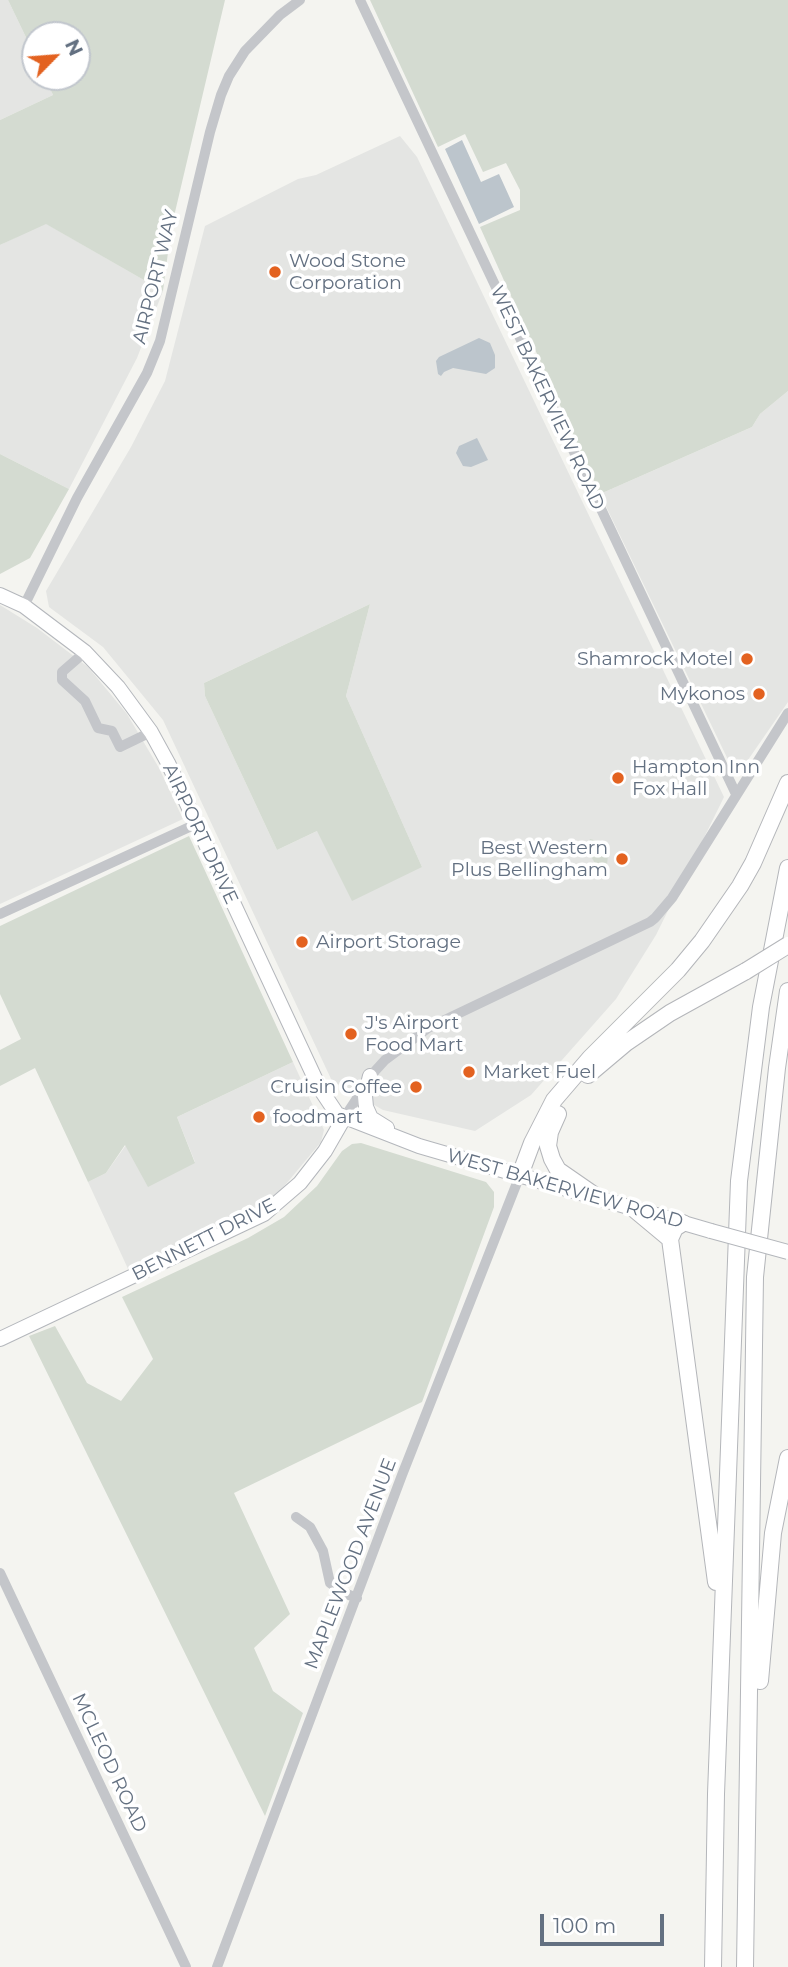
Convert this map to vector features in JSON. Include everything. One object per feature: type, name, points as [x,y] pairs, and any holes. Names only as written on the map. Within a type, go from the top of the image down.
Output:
[{"type":"highway","points":[[520,1175],[554,1100],[590,1058],[678,970],[740,886],[788,783]]},
{"type":"highway","points":[[716,1794],[739,1181],[761,1007],[788,868]]},
{"type":"highway","points":[[520,1175],[579,1083],[626,1043],[670,1013],[788,945]]},
{"type":"highway","points":[[745,1967],[755,1277],[777,1068],[788,991]]},
{"type":"highway","points":[[558,1114],[550,1132],[548,1146],[552,1159],[558,1170],[597,1197]]},
{"type":"highway","points":[[634,1209],[670,1240]]},
{"type":"highway","points":[[683,1223],[675,1228],[670,1240],[716,1577],[713,1967]]},
{"type":"highway","points":[[748,1816],[773,1533],[788,1458]]},
{"type":"main road","name":"AIRPORT DRIVE","points":[[0,595],[24,606],[85,652],[118,687],[151,732],[320,1087],[330,1106],[344,1118]]},
{"type":"main road","points":[[370,1076],[365,1101],[371,1118],[419,1146]]},
{"type":"main road","points":[[320,1087],[330,1128],[328,1146]]},
{"type":"main road","name":"WEST BAKERVIEW ROAD","points":[[344,1118],[419,1146],[788,1252]]},
{"type":"main road","name":"BENNETT DRIVE","points":[[0,1339],[264,1214],[300,1183],[328,1146],[344,1118]]},
{"type":"street","name":"AIRPORT WAY","points":[[24,606],[78,498],[147,373],[160,341],[220,95],[245,51],[300,0]]},
{"type":"street","name":"WEST BAKERVIEW ROAD","points":[[360,0],[736,794]]},
{"type":"street","points":[[85,652],[62,672],[62,680],[85,701],[98,727],[112,731],[120,747],[151,732]]},
{"type":"street","points":[[736,794],[788,713]]},
{"type":"street","name":"BENNETT DRIVE","points":[[344,1118],[370,1076],[386,1060],[428,1028],[650,922],[672,898],[736,794]]},
{"type":"street","points":[[0,914],[196,824]]},
{"type":"street","name":"MAPLEWOOD AVENUE","points":[[217,1967],[520,1175]]},
{"type":"street","points":[[296,1517],[310,1527],[323,1551],[330,1583],[356,1598]]},
{"type":"street","name":"MCLEOD ROAD","points":[[0,1573],[187,1967]]},
{"type":"shaded area","points":[[0,0],[8,0],[21,27],[21,91],[51,91],[53,95],[0,120]]},
{"type":"shaded area","points":[[8,0],[225,0],[171,229],[163,291],[46,224],[0,245],[0,120],[53,95],[51,91],[91,91],[91,21],[21,21],[21,27]]},
{"type":"shaded area","points":[[370,0],[788,0],[788,391],[760,414],[752,427],[600,494],[480,227],[520,210],[520,190],[506,163],[483,172],[465,134],[438,147]]},
{"type":"shaded area","points":[[400,136],[417,157],[724,797],[656,935],[616,999],[531,1095],[475,1131],[383,1110],[332,1081],[163,720],[103,647],[49,607],[46,591],[131,447],[165,381],[205,226],[298,179],[316,175]],"holes":[[[370,604],[346,696],[422,867],[317,831],[277,850],[205,696],[204,683]]]},
{"type":"shaded area","points":[[462,140],[481,182],[499,174],[514,207],[479,224],[445,149]]},
{"type":"shaded area","points":[[45,223],[163,291],[137,358],[69,489],[0,454],[0,245]]},
{"type":"shaded area","points":[[479,338],[490,343],[495,355],[495,368],[486,374],[453,368],[441,376],[438,374],[436,361],[439,357]]},
{"type":"shaded area","points":[[788,391],[788,702],[741,770],[732,768],[600,494],[752,427],[760,414]]},
{"type":"shaded area","points":[[477,438],[488,460],[471,467],[463,466],[456,453],[459,446]]},
{"type":"shaded area","points":[[0,454],[69,489],[30,558],[0,574]]},
{"type":"shaded area","points":[[370,604],[346,696],[422,867],[352,901],[317,831],[277,850],[205,696],[204,683]]},
{"type":"shaded area","points":[[0,605],[37,628],[88,667],[127,714],[159,768],[183,819],[0,904]]},
{"type":"shaded area","points":[[189,836],[293,1062],[177,1117],[195,1163],[148,1187],[125,1145],[106,1173],[88,1182],[35,1068],[0,1086],[0,1050],[21,1039],[0,994],[0,926]]},
{"type":"shaded area","points":[[590,839],[609,844],[607,865],[596,865],[586,848]]},
{"type":"shaded area","points":[[293,1062],[324,1130],[321,1142],[276,1196],[257,1210],[129,1271],[88,1182],[106,1173],[126,1145],[195,1162],[177,1117]]},
{"type":"shaded area","points":[[361,1143],[486,1182],[494,1192],[494,1207],[422,1402],[234,1493],[290,1614],[254,1648],[273,1691],[303,1713],[265,1816],[29,1336],[55,1326],[87,1383],[121,1401],[153,1359],[122,1297],[248,1238],[284,1217],[317,1186],[342,1151],[352,1144]]},
{"type":"place","name":"Wood Stone Corporation","points":[[275,272]]},
{"type":"place","name":"Shamrock Motel","points":[[747,659]]},
{"type":"place","name":"Mykonos","points":[[759,694]]},
{"type":"place","name":"Hampton Inn Fox Hall","points":[[618,778]]},
{"type":"place","name":"Best Western Plus Bellingham","points":[[622,859]]},
{"type":"place","name":"Airport Storage","points":[[302,942]]},
{"type":"place","name":"J's Airport Food Mart","points":[[351,1034]]},
{"type":"place","name":"Market Fuel","points":[[469,1072]]},
{"type":"place","name":"Cruisin Coffee","points":[[416,1087]]},
{"type":"place","name":"foodmart","points":[[259,1117]]}]
